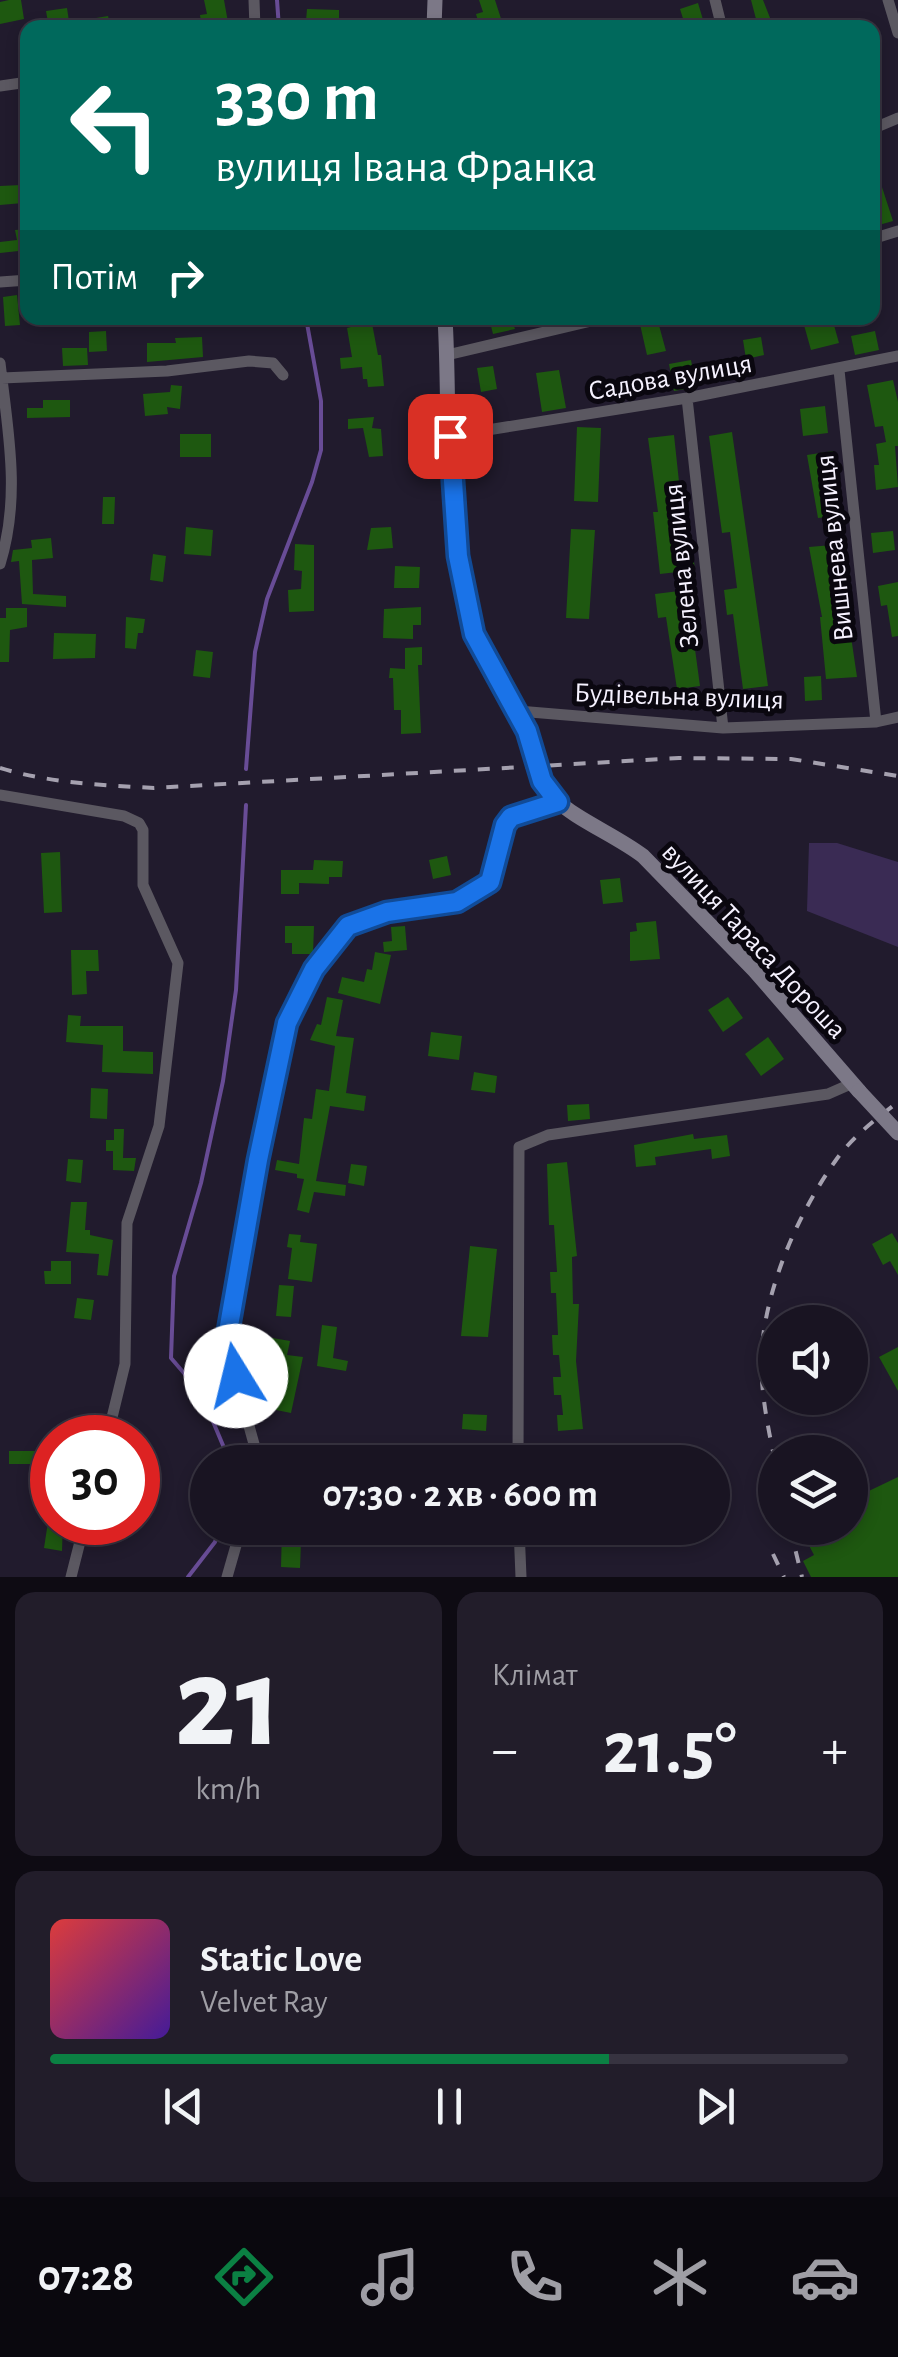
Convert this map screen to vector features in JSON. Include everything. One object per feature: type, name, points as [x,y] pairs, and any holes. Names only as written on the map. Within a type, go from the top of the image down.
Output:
[{"type":"street","points":[[888,0],[898,33]]},
{"type":"street","points":[[254,1445],[226,1343],[287,1023],[314,969],[348,926],[387,912],[457,902],[490,882],[505,825],[511,817],[558,802],[542,781],[518,711],[482,654],[469,617],[455,535],[445,325]]},
{"type":"street","points":[[447,355],[574,325]]},
{"type":"street","name":"Садова вулиця","points":[[450,436],[687,398],[898,356]]},
{"type":"street","points":[[2,378],[167,370],[249,361],[273,364],[282,374]]},
{"type":"street","points":[[0,363],[14,484],[0,564]]},
{"type":"street","name":"Вишнева вулиця","points":[[839,370],[876,722]]},
{"type":"street","name":"Зелена вулиця","points":[[687,398],[723,728]]},
{"type":"street","name":"Будівельна вулиця","points":[[518,711],[723,728],[876,722],[898,717]]},
{"type":"street","points":[[0,795],[124,816],[139,823],[143,830],[143,885],[178,963],[159,1126],[127,1223],[125,1364],[112,1415]]},
{"type":"street","name":"вулиця Тараса Дороша","points":[[558,802],[643,856],[755,971],[898,1133]]},
{"type":"street","points":[[518,1445],[519,1147],[548,1135],[856,1087]]},
{"type":"street","points":[[71,1577],[80,1545]]},
{"type":"street","points":[[227,1577],[237,1545]]},
{"type":"street","points":[[520,1545],[521,1577]]},
{"type":"shaded area","points":[[809,843],[837,843],[898,862],[898,947],[807,911]]},
{"type":"building","points":[[21,0],[24,19],[0,24],[0,2]]},
{"type":"building","points":[[204,0],[224,0],[228,20],[201,20],[200,15],[207,14]]},
{"type":"building","points":[[479,0],[495,0],[501,20],[478,20],[476,14],[483,12]]},
{"type":"building","points":[[751,0],[763,0],[771,20],[756,19]]},
{"type":"building","points":[[698,3],[703,20],[683,20],[680,9]]},
{"type":"building","points":[[67,8],[69,20],[48,20],[46,11]]},
{"type":"building","points":[[307,9],[339,10],[339,20],[306,20]]},
{"type":"building","points":[[880,184],[893,221],[880,225]]},
{"type":"building","points":[[20,185],[20,203],[0,205],[0,186]]},
{"type":"building","points":[[15,230],[20,230],[20,251],[0,253],[0,242],[17,240]]},
{"type":"building","points":[[17,295],[20,325],[5,326],[3,297]]},
{"type":"building","points":[[372,325],[384,386],[368,387],[362,367],[341,369],[340,358],[352,357],[347,328]]},
{"type":"building","points":[[491,325],[514,325],[515,329],[493,334]]},
{"type":"building","points":[[640,325],[659,325],[666,351],[647,355]]},
{"type":"building","points":[[804,325],[834,325],[839,343],[811,350]]},
{"type":"building","points":[[106,331],[107,351],[89,352],[89,332]]},
{"type":"building","points":[[875,331],[879,350],[855,355],[851,336]]},
{"type":"building","points":[[202,337],[203,357],[147,362],[147,343],[176,343],[175,338]]},
{"type":"building","points":[[761,337],[764,355],[746,359],[743,340]]},
{"type":"building","points":[[62,348],[87,348],[88,365],[63,366]]},
{"type":"building","points":[[691,360],[696,387],[674,391],[669,364]]},
{"type":"building","points":[[493,366],[497,389],[481,392],[477,368]]},
{"type":"building","points":[[559,370],[566,408],[542,412],[536,373]]},
{"type":"building","points":[[893,380],[898,402],[898,487],[876,490],[876,444],[886,442],[883,426],[875,427],[867,385]]},
{"type":"building","points":[[171,385],[182,386],[180,409],[167,407],[168,414],[145,416],[143,394],[170,392]]},
{"type":"building","points":[[43,400],[70,400],[70,417],[27,418],[27,408],[43,408]]},
{"type":"building","points":[[825,406],[828,433],[803,436],[800,409]]},
{"type":"building","points":[[374,417],[372,428],[381,429],[383,456],[369,457],[363,428],[348,429],[348,419]]},
{"type":"building","points":[[577,427],[601,428],[598,502],[574,501]]},
{"type":"building","points":[[732,432],[768,686],[743,689],[733,614],[727,615],[724,590],[737,588],[730,532],[722,533],[709,436]]},
{"type":"building","points":[[180,434],[211,434],[211,457],[180,457]]},
{"type":"building","points":[[674,435],[686,547],[692,546],[695,570],[660,574],[653,512],[658,512],[648,438]]},
{"type":"building","points":[[833,451],[836,516],[818,518],[807,455]]},
{"type":"building","points":[[103,497],[115,497],[114,524],[102,524]]},
{"type":"building","points":[[186,527],[213,530],[211,556],[184,554]]},
{"type":"building","points":[[391,527],[393,548],[367,550],[371,528]]},
{"type":"building","points":[[571,529],[595,530],[589,619],[566,618]]},
{"type":"building","points":[[893,531],[895,550],[873,553],[871,533]]},
{"type":"building","points":[[51,538],[53,558],[32,560],[33,594],[66,596],[66,607],[22,604],[19,561],[11,562],[13,550],[32,548],[31,540]]},
{"type":"building","points":[[295,544],[314,545],[314,611],[289,612],[288,590],[301,589],[302,571],[294,570]]},
{"type":"building","points":[[844,544],[846,562],[840,562],[857,677],[826,679],[822,617],[809,547]]},
{"type":"building","points":[[153,554],[166,556],[163,582],[150,580]]},
{"type":"building","points":[[395,566],[420,567],[419,588],[394,588]]},
{"type":"building","points":[[898,582],[898,636],[892,637],[887,605],[881,606],[878,586]]},
{"type":"building","points":[[687,590],[700,686],[677,689],[666,617],[658,618],[655,594]]},
{"type":"building","points":[[421,607],[421,625],[413,625],[413,639],[383,638],[384,609]]},
{"type":"building","points":[[6,608],[27,608],[27,627],[10,630],[9,662],[0,662],[0,618],[6,618]]},
{"type":"building","points":[[126,617],[145,619],[136,649],[125,648]]},
{"type":"building","points":[[54,633],[96,634],[95,658],[53,659]]},
{"type":"building","points":[[422,647],[422,665],[418,665],[421,733],[401,734],[401,710],[394,710],[390,668],[405,669],[405,648]]},
{"type":"building","points":[[196,650],[213,652],[210,678],[193,676]]},
{"type":"building","points":[[821,676],[822,700],[805,701],[804,677]]},
{"type":"building","points":[[60,852],[62,912],[44,913],[41,853]]},
{"type":"building","points":[[447,856],[451,875],[433,879],[429,860]]},
{"type":"building","points":[[314,860],[343,861],[342,877],[329,877],[329,884],[299,883],[299,894],[281,894],[281,870],[313,870]]},
{"type":"building","points":[[620,878],[623,902],[603,904],[600,880]]},
{"type":"building","points":[[656,921],[660,959],[630,961],[630,932],[637,931],[636,923]]},
{"type":"building","points":[[285,926],[314,926],[313,954],[292,954],[292,943],[285,943]]},
{"type":"building","points":[[405,926],[407,950],[384,952],[383,942],[392,941],[391,927]]},
{"type":"building","points":[[71,950],[98,950],[99,971],[86,971],[87,994],[72,995]]},
{"type":"building","points":[[375,952],[391,955],[380,1004],[338,993],[342,977],[364,982],[367,969],[372,970]]},
{"type":"building","points":[[327,997],[343,1000],[336,1036],[354,1038],[346,1093],[366,1096],[364,1111],[330,1106],[316,1181],[346,1185],[345,1196],[314,1192],[309,1213],[297,1210],[304,1179],[275,1170],[277,1160],[299,1164],[304,1118],[312,1119],[316,1089],[329,1091],[335,1046],[310,1040],[317,1024],[321,1025]]},
{"type":"building","points":[[728,997],[743,1018],[723,1032],[708,1010]]},
{"type":"building","points":[[68,1015],[81,1016],[80,1026],[123,1026],[123,1051],[153,1052],[153,1074],[102,1072],[103,1045],[66,1042]]},
{"type":"building","points":[[431,1032],[462,1036],[459,1060],[428,1056]]},
{"type":"building","points":[[768,1037],[784,1059],[761,1076],[745,1054]]},
{"type":"building","points":[[474,1072],[497,1076],[495,1093],[471,1090]]},
{"type":"building","points":[[91,1088],[108,1089],[107,1119],[90,1118]]},
{"type":"building","points":[[589,1104],[590,1119],[568,1121],[567,1105]]},
{"type":"building","points":[[114,1129],[124,1129],[123,1158],[136,1158],[134,1171],[113,1170],[113,1151],[106,1151],[106,1140],[114,1140]]},
{"type":"building","points":[[693,1134],[694,1139],[727,1135],[730,1156],[712,1159],[711,1149],[655,1157],[656,1165],[636,1167],[634,1145]]},
{"type":"building","points":[[68,1159],[83,1160],[81,1183],[66,1181]]},
{"type":"building","points":[[567,1162],[577,1256],[572,1257],[573,1304],[579,1304],[576,1361],[583,1429],[558,1431],[557,1415],[563,1415],[561,1395],[554,1395],[553,1377],[561,1377],[559,1355],[553,1355],[552,1335],[558,1335],[556,1293],[551,1293],[550,1272],[557,1272],[554,1225],[549,1225],[547,1164]]},
{"type":"building","points":[[351,1164],[367,1166],[364,1186],[348,1183]]},
{"type":"building","points":[[71,1202],[87,1202],[85,1230],[90,1230],[90,1235],[113,1240],[108,1276],[97,1275],[99,1254],[66,1252]]},
{"type":"building","points":[[892,1233],[898,1243],[898,1275],[890,1261],[883,1265],[872,1244]]},
{"type":"building","points":[[289,1234],[301,1235],[300,1242],[317,1244],[312,1282],[288,1279],[292,1248],[287,1247]]},
{"type":"building","points":[[470,1246],[497,1249],[488,1337],[461,1336]]},
{"type":"building","points":[[51,1261],[71,1261],[71,1284],[45,1284],[44,1271],[51,1271]]},
{"type":"building","points":[[279,1285],[294,1286],[291,1317],[276,1316]]},
{"type":"building","points":[[77,1298],[94,1300],[91,1320],[74,1318]]},
{"type":"building","points":[[322,1325],[337,1327],[333,1358],[348,1361],[346,1371],[317,1366]]},
{"type":"building","points":[[267,1337],[290,1341],[287,1355],[303,1357],[291,1413],[276,1410],[281,1379],[276,1378],[278,1367],[269,1366],[272,1349],[266,1348]]},
{"type":"building","points":[[898,1347],[898,1391],[879,1357]]},
{"type":"building","points":[[463,1414],[487,1415],[486,1431],[462,1429]]},
{"type":"building","points":[[9,1451],[30,1451],[30,1464],[9,1464]]},
{"type":"building","points":[[898,1477],[898,1577],[811,1577],[803,1561],[814,1555],[809,1545],[868,1545],[868,1491]]},
{"type":"building","points":[[44,1545],[62,1545],[62,1551]]},
{"type":"building","points":[[282,1545],[301,1545],[300,1568],[281,1567]]},
{"type":"waterway","points":[[277,0],[278,20]]},
{"type":"waterway","points":[[246,769],[255,652],[267,599],[321,450],[321,401],[307,325]]},
{"type":"waterway","points":[[223,1445],[201,1393],[171,1358],[174,1276],[201,1183],[223,1081],[236,990],[246,805]]},
{"type":"waterway","points":[[188,1577],[213,1545]]},
{"type":"railway","points":[[0,768],[57,780],[154,788],[679,758],[791,759],[898,776]]},
{"type":"railway","points":[[770,1435],[764,1404],[762,1346],[771,1297],[787,1248],[836,1160],[857,1136],[898,1102]]},
{"type":"railway","points":[[794,1545],[802,1577]]},
{"type":"railway","points":[[773,1554],[784,1577]]},
{"type":"route","points":[[236,1376],[226,1343],[258,1160],[287,1023],[314,969],[348,926],[387,912],[457,902],[490,882],[505,825],[511,817],[558,802],[542,781],[518,711],[492,672],[474,634],[455,535],[450,436]]}]
